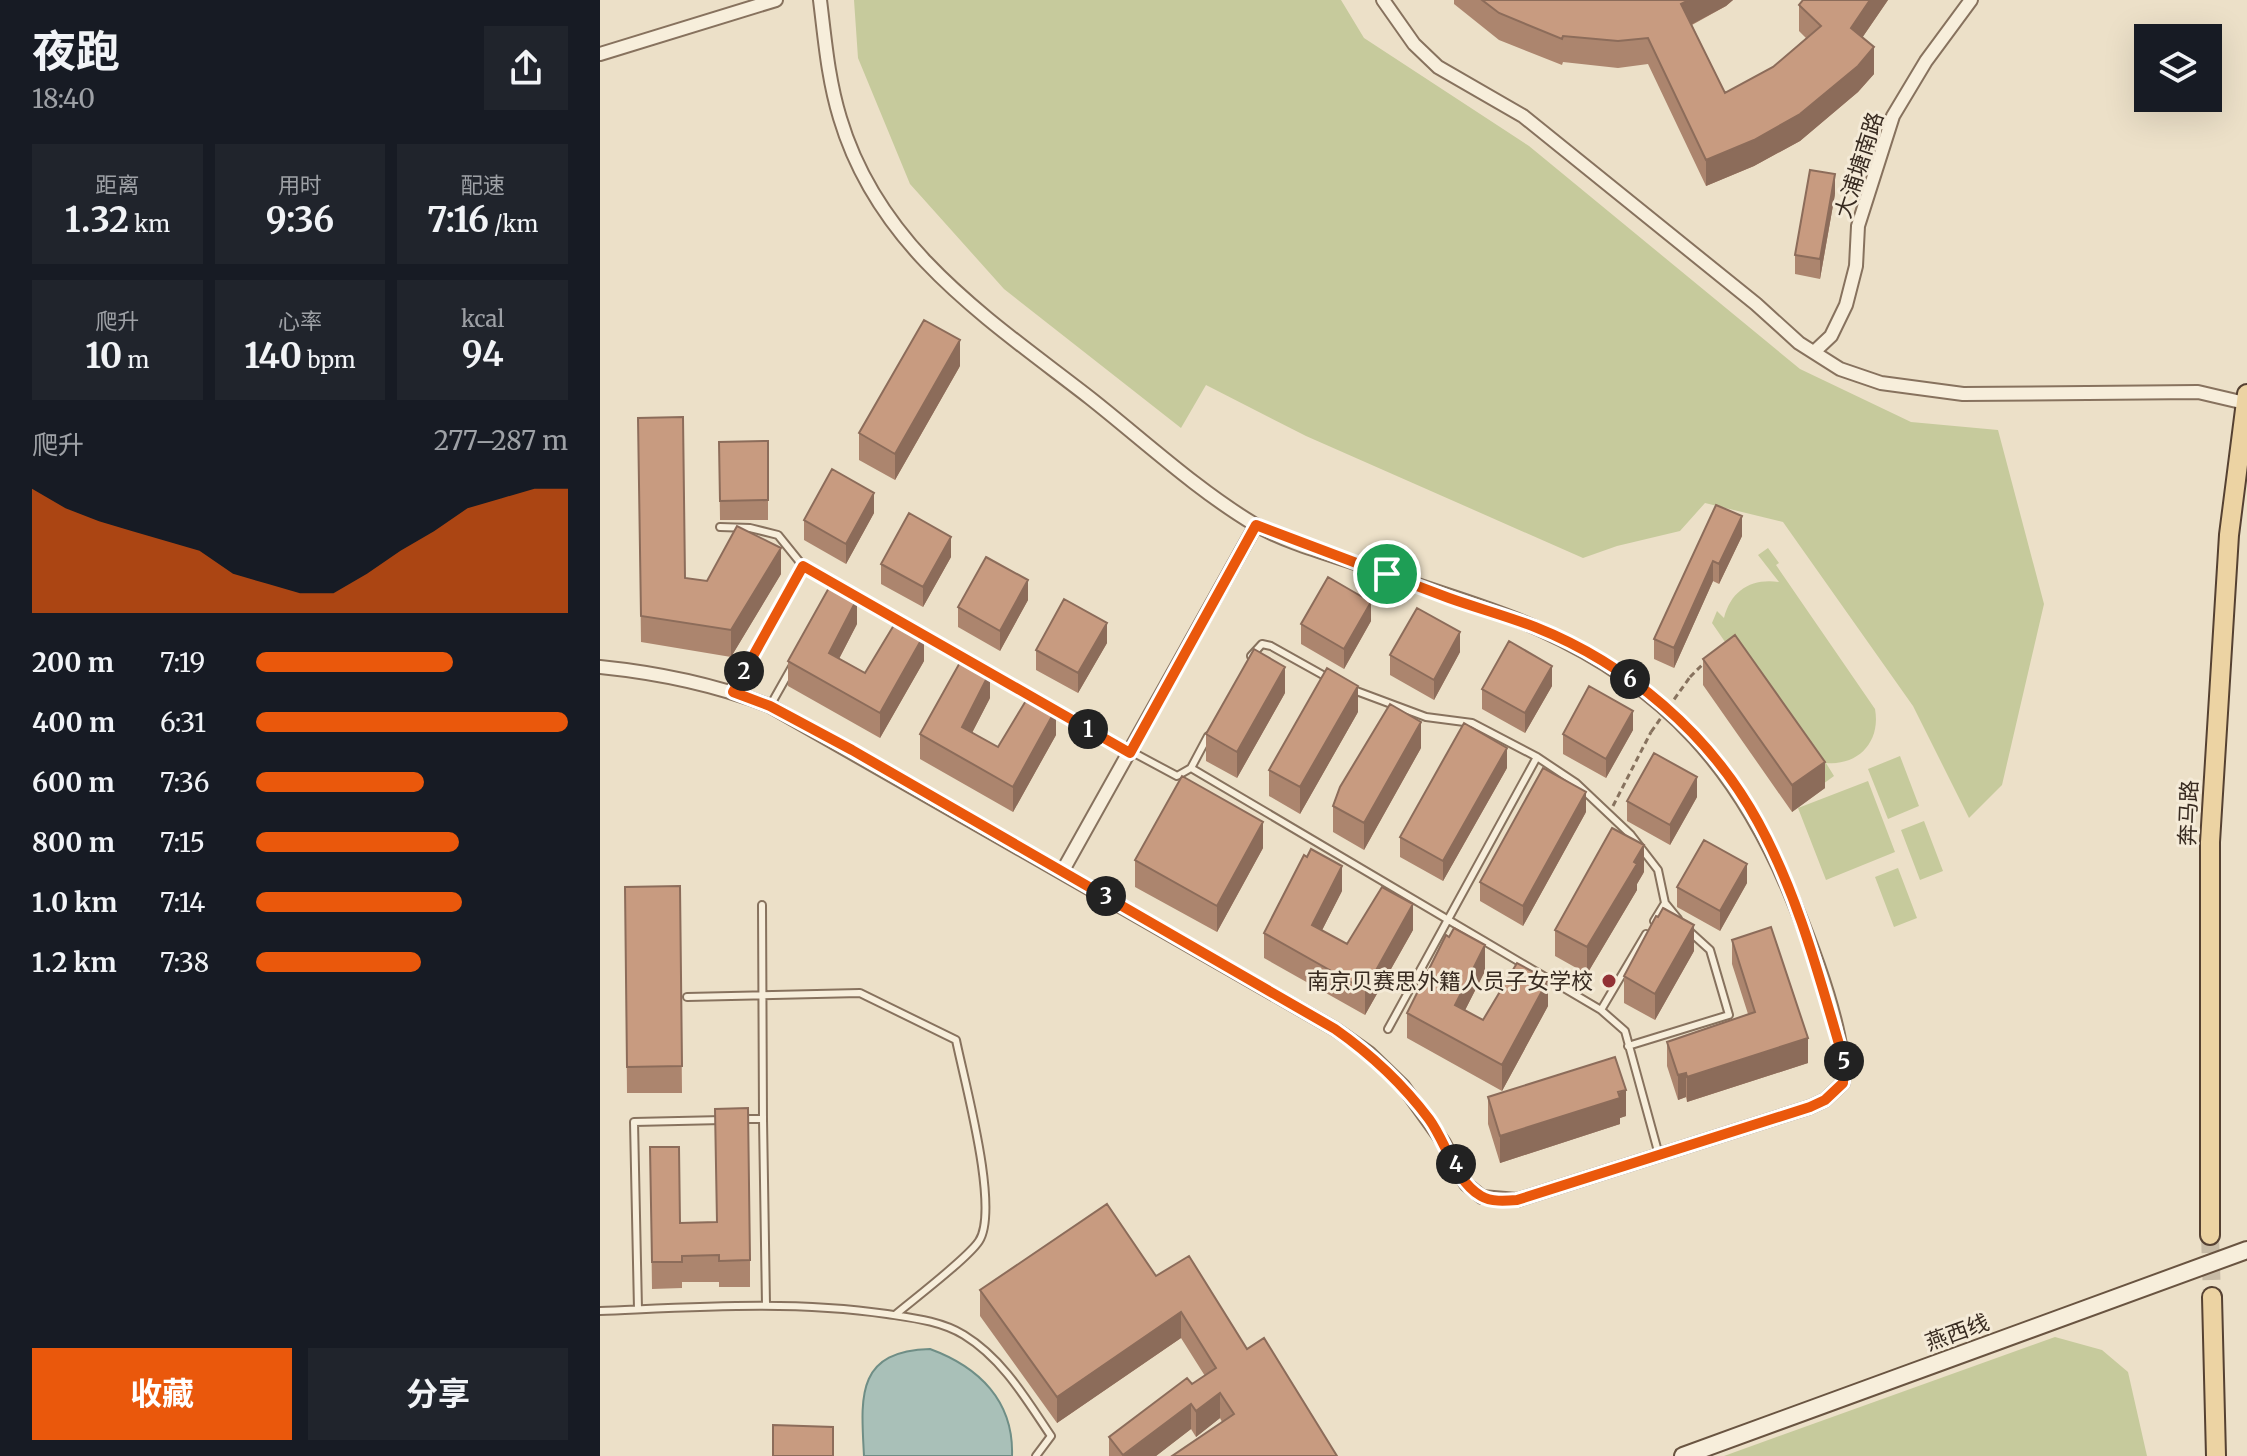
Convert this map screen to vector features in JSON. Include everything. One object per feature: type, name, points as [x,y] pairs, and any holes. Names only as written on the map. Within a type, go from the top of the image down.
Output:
[{"type":"main road","name":"奔马路","points":[[2210,1235],[2210,842],[2219,665],[2246,399]]},
{"type":"main road","name":"燕西线","points":[[1683,1456],[2247,1250]]},
{"type":"main road","points":[[2212,1297],[2216,1456]]},
{"type":"street","points":[[600,54],[776,0]]},
{"type":"street","points":[[600,667],[673,677],[733,692],[770,706],[1257,982],[1369,1053],[1403,1086],[1444,1143],[1466,1184],[1482,1197],[1499,1201],[1517,1200],[1810,1107],[1825,1100],[1843,1083],[1844,1061],[1799,915],[1757,821],[1726,773],[1691,730],[1644,688],[1595,657],[1536,627],[1256,525],[972,306],[928,266],[889,222],[864,180],[840,119],[827,64],[820,0]]},
{"type":"street","points":[[1383,0],[1414,44],[1438,67],[1523,116],[1814,352],[1840,369],[1881,383],[1963,394],[2198,392],[2246,399]]},
{"type":"street","name":"大浦塘南路","points":[[1814,352],[1831,336],[1846,305],[1856,266],[1858,226],[1893,116],[1926,61],[1971,0]]},
{"type":"street","points":[[1062,872],[1256,525]]},
{"type":"lane","points":[[720,527],[750,528],[778,535],[803,566],[837,587],[1130,753],[1177,776],[1191,768],[1212,729]]},
{"type":"lane","points":[[733,692],[803,566]]},
{"type":"lane","points":[[830,600],[837,587]]},
{"type":"lane","points":[[1248,663],[1262,644],[1271,646],[1337,683],[1380,701],[1426,717],[1472,723],[1537,757],[1576,783],[1610,813],[1658,870],[1665,903],[1710,950],[1729,1015],[1628,1046]]},
{"type":"lane","points":[[770,706],[800,653]]},
{"type":"lane","points":[[1388,1029],[1537,757]]},
{"type":"lane","points":[[1191,768],[1601,1010],[1625,1031],[1659,1155]]},
{"type":"lane","points":[[1601,1010],[1665,903]]},
{"type":"lane","points":[[762,905],[766,1305]]},
{"type":"lane","points":[[687,997],[860,993],[956,1040],[987,1196],[985,1223],[979,1241],[895,1315]]},
{"type":"lane","points":[[638,1309],[634,1122],[763,1119]]},
{"type":"lane","points":[[600,1311],[766,1305],[832,1307],[949,1326],[996,1361],[1051,1436],[1036,1456]]},
{"type":"path","points":[[1610,813],[1651,732],[1690,677],[1713,655]]},
{"type":"green space","points":[[854,0],[1341,0],[1364,38],[1529,146],[1800,369],[1911,422],[1998,430],[2044,604],[2002,785],[1969,818],[1913,706],[1783,522],[1705,503],[1680,531],[1617,546],[1583,558],[1306,436],[1206,385],[1181,428],[1004,289],[910,184],[858,58]]},
{"type":"green space","points":[[1768,548],[1779,563],[1776,565],[1875,709],[1874,732],[1865,750],[1848,760],[1826,763],[1834,776],[1823,784],[1712,623],[1717,611],[1724,618],[1732,600],[1744,588],[1760,582],[1779,582],[1758,555]]},
{"type":"green space","points":[[1900,756],[1919,806],[1888,819],[1868,769]]},
{"type":"green space","points":[[1868,781],[1895,852],[1826,880],[1798,808]]},
{"type":"green space","points":[[1924,821],[1943,871],[1920,880],[1901,830]]},
{"type":"green space","points":[[1898,868],[1917,918],[1894,927],[1875,877]]},
{"type":"green space","points":[[2055,1337],[2102,1350],[2128,1372],[2147,1456],[1724,1456]]},
{"type":"water","points":[[930,1349],[964,1366],[990,1389],[1007,1419],[1012,1456],[864,1456],[864,1397],[875,1368],[888,1358]]},
{"type":"building","points":[[1482,0],[1689,0],[1681,4],[1725,93],[1773,67],[1821,26],[1799,5],[1803,0],[1870,0],[1851,28],[1874,47],[1858,66],[1800,114],[1754,140],[1706,160],[1648,38],[1618,41],[1563,36],[1562,39],[1499,13]]},
{"type":"building","points":[[1810,170],[1835,174],[1820,259],[1795,255]]},
{"type":"building","points":[[924,320],[960,340],[895,454],[859,433]]},
{"type":"building","points":[[683,417],[685,578],[707,581],[737,526],[781,548],[731,630],[641,616],[638,418]]},
{"type":"building","points":[[768,441],[768,500],[720,501],[719,442]]},
{"type":"building","points":[[832,469],[874,493],[846,544],[804,520]]},
{"type":"building","points":[[1716,505],[1742,516],[1719,564],[1713,561],[1674,648],[1654,639]]},
{"type":"building","points":[[909,513],[951,537],[923,587],[881,564]]},
{"type":"building","points":[[986,557],[1028,580],[1000,631],[958,607]]},
{"type":"building","points":[[1328,577],[1371,602],[1344,649],[1301,624]]},
{"type":"building","points":[[831,584],[857,599],[829,653],[865,673],[897,620],[924,635],[880,713],[788,661]]},
{"type":"building","points":[[1064,599],[1107,623],[1078,673],[1036,650]]},
{"type":"building","points":[[1417,608],[1460,632],[1434,680],[1390,655]]},
{"type":"building","points":[[1735,635],[1825,762],[1792,785],[1703,659]]},
{"type":"building","points":[[1509,641],[1552,666],[1525,713],[1482,689]]},
{"type":"building","points":[[1254,649],[1285,667],[1237,752],[1206,734]]},
{"type":"building","points":[[963,657],[990,672],[962,727],[998,747],[1030,694],[1056,709],[1013,787],[920,734]]},
{"type":"building","points":[[1327,668],[1358,686],[1300,787],[1269,770]]},
{"type":"building","points":[[1589,686],[1633,711],[1606,759],[1563,734]]},
{"type":"building","points":[[1390,704],[1421,722],[1364,823],[1333,806],[1340,787]]},
{"type":"building","points":[[1464,723],[1507,748],[1443,861],[1400,837]]},
{"type":"building","points":[[1654,753],[1697,777],[1670,825],[1627,801]]},
{"type":"building","points":[[1543,768],[1586,792],[1523,906],[1480,882]]},
{"type":"building","points":[[1182,776],[1263,822],[1217,906],[1135,860]]},
{"type":"building","points":[[1612,828],[1644,845],[1634,862],[1637,864],[1587,947],[1555,930]]},
{"type":"building","points":[[1704,840],[1747,864],[1720,911],[1677,887]]},
{"type":"building","points":[[1311,849],[1342,866],[1312,925],[1347,944],[1382,887],[1413,904],[1365,990],[1264,933],[1304,855],[1307,857]]},
{"type":"building","points":[[680,886],[682,1066],[627,1067],[625,887]]},
{"type":"building","points":[[1663,908],[1694,925],[1655,994],[1624,976]]},
{"type":"building","points":[[1771,927],[1808,1038],[1687,1077],[1686,1073],[1678,1075],[1667,1042],[1755,1012],[1732,940]]},
{"type":"building","points":[[1454,928],[1485,945],[1455,1005],[1483,1020],[1517,963],[1548,980],[1502,1065],[1407,1013],[1446,935],[1449,937]]},
{"type":"building","points":[[1615,1057],[1626,1090],[1618,1092],[1620,1098],[1500,1136],[1488,1097]]},
{"type":"building","points":[[748,1108],[750,1260],[719,1261],[719,1255],[682,1256],[682,1262],[652,1262],[650,1147],[679,1147],[680,1223],[717,1222],[715,1109]]},
{"type":"building","points":[[1107,1204],[1156,1276],[1189,1256],[1247,1349],[1264,1338],[1337,1456],[1172,1456],[1234,1414],[1220,1393],[1196,1411],[1191,1404],[1123,1455],[1109,1437],[1187,1378],[1192,1384],[1216,1368],[1181,1312],[1057,1397],[980,1290]]},
{"type":"building","points":[[773,1425],[833,1427],[833,1456],[773,1456]]},
{"type":"tunnel","points":[[2210,1235],[2212,1297]]},
{"type":"place","name":"南京贝赛思外籍人员子女学校","points":[[1609,981]]},
{"type":"route","points":[[1256,525],[1387,574],[1536,627],[1595,657],[1644,688],[1691,730],[1726,773],[1757,821],[1799,915],[1844,1061],[1843,1083],[1825,1100],[1517,1200],[1499,1201],[1482,1197],[1466,1184],[1430,1121],[1403,1086],[1369,1053],[1335,1029],[852,750],[770,706],[733,692],[803,566],[1130,753],[1256,525]]}]
